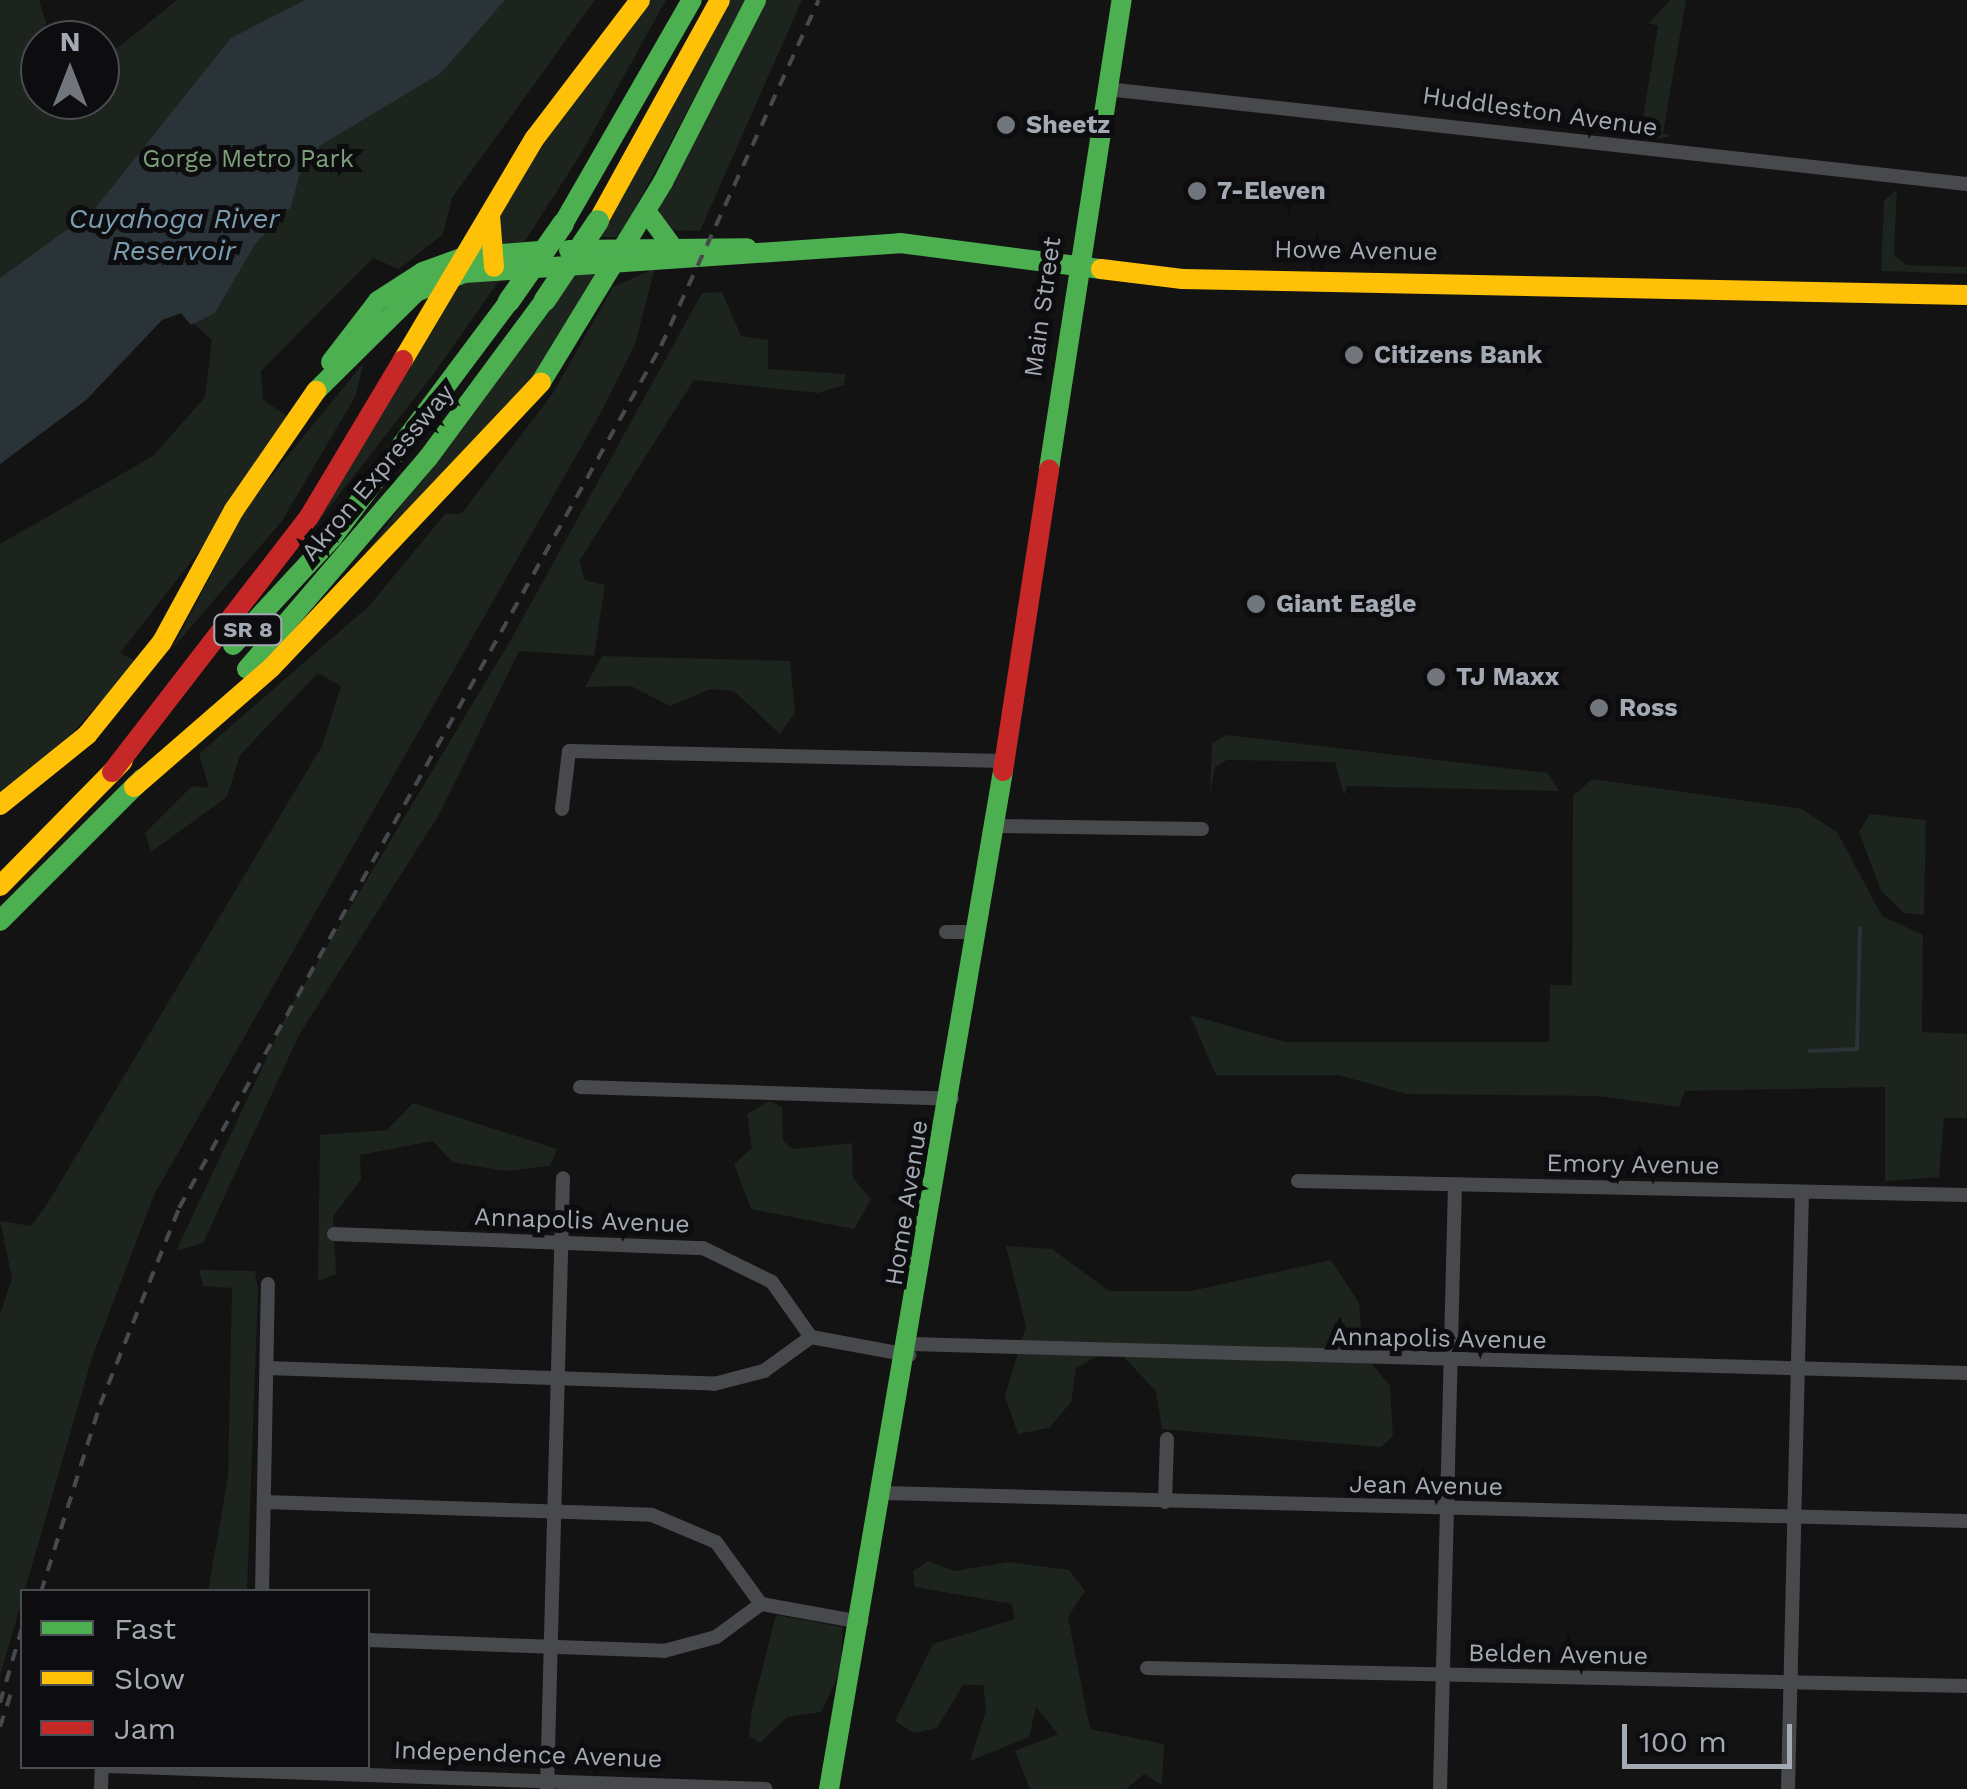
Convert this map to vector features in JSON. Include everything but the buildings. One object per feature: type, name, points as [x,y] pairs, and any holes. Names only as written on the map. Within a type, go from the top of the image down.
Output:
[{"type":"main road","points":[[112,772],[309,517],[490,215],[640,0]]},
{"type":"main road","name":"Akron Expressway","points":[[0,886],[332,538],[563,224],[692,0]]},
{"type":"main road","name":"Akron Expressway","points":[[0,921],[134,787],[353,548],[544,300],[598,221],[720,0]]},
{"type":"main road","points":[[134,787],[271,668],[484,455],[553,369],[646,211],[756,0]]},
{"type":"main road","name":"Main Street","points":[[1026,623],[1076,268],[1122,0]]},
{"type":"main road","points":[[646,211],[652,231],[671,245]]},
{"type":"main road","points":[[490,215],[494,260]]},
{"type":"main road","name":"Howe Avenue","points":[[461,268],[494,260],[920,244],[1076,268],[1182,279],[1967,294]]},
{"type":"main road","name":"Howe Avenue","points":[[620,255],[671,245],[747,248]]},
{"type":"main road","points":[[0,805],[88,735],[142,668],[323,382],[404,302],[461,268]]},
{"type":"main road","name":"Home Avenue","points":[[829,1789],[910,1350],[1026,623]]},
{"type":"street","name":"Huddleston Avenue","points":[[1107,89],[1967,184]]},
{"type":"street","points":[[562,809],[569,752],[1004,762]]},
{"type":"street","points":[[995,826],[1202,828]]},
{"type":"street","points":[[946,932],[978,932]]},
{"type":"street","points":[[580,1086],[952,1099]]},
{"type":"street","points":[[547,1783],[563,1178]]},
{"type":"street","name":"Emory Avenue","points":[[1298,1182],[1967,1196]]},
{"type":"street","points":[[1440,1789],[1455,1184]]},
{"type":"street","points":[[1788,1789],[1802,1192]]},
{"type":"street","name":"Annapolis Avenue","points":[[334,1234],[561,1241],[733,1256],[772,1282],[811,1337],[910,1350],[1967,1373]]},
{"type":"street","points":[[262,1589],[268,1284]]},
{"type":"street","points":[[267,1368],[727,1382],[773,1366],[811,1337]]},
{"type":"street","points":[[1165,1502],[1168,1438]]},
{"type":"street","name":"Jean Avenue","points":[[884,1493],[1967,1521]]},
{"type":"street","points":[[265,1502],[554,1508],[686,1525],[733,1559],[761,1604]]},
{"type":"street","points":[[370,1640],[681,1648],[761,1604],[861,1622]]},
{"type":"street","name":"Belden Avenue","points":[[1147,1668],[1967,1686]]},
{"type":"street","name":"Independence Avenue","points":[[276,1769],[766,1789]]},
{"type":"green space","name":"Gorge Metro Park","points":[[0,0],[39,0],[45,20],[20,20],[20,120],[120,120],[120,46],[177,0],[595,0],[452,198],[443,234],[399,269],[373,258],[261,371],[263,400],[287,416],[204,545],[120,653],[137,662],[64,742],[0,794],[0,544],[153,456],[205,397],[212,340],[182,313],[162,320],[86,400],[0,464]]},
{"type":"green space","points":[[647,0],[666,0],[582,152],[523,244],[497,245],[496,217],[544,135]]},
{"type":"green space","points":[[730,0],[746,0],[620,237],[597,237]]},
{"type":"green space","points":[[760,0],[802,0],[700,231],[660,230],[659,199]]},
{"type":"green space","points":[[1670,0],[1686,0],[1663,133],[1671,136],[1646,141],[1631,129],[1641,130],[1658,26],[1649,23]]},
{"type":"green space","points":[[1897,189],[1894,255],[1907,265],[1967,267],[1967,274],[1881,271],[1884,201]]},
{"type":"green space","points":[[655,268],[635,344],[604,407],[154,1195],[92,1358],[25,1589],[20,1589],[20,1607],[0,1676],[0,1315],[12,1278],[0,1221],[31,1226],[49,1201],[322,746],[341,686],[318,673],[240,755],[227,797],[151,852],[145,833],[192,786],[209,788],[199,754],[370,605],[445,514],[462,513],[553,393],[613,287]]},
{"type":"green space","points":[[600,269],[537,378],[357,565],[576,270]]},
{"type":"green space","points":[[506,271],[435,372],[318,522],[459,282]]},
{"type":"green space","points":[[722,292],[741,336],[768,340],[768,369],[846,374],[844,385],[818,393],[694,380],[580,560],[584,580],[605,585],[594,656],[519,651],[440,813],[299,1035],[203,1243],[176,1251],[290,1008],[509,643],[702,293]]},
{"type":"green space","points":[[364,362],[355,397],[282,521],[172,649],[247,506]]},
{"type":"green space","points":[[602,656],[790,661],[795,713],[780,734],[734,691],[710,689],[670,706],[631,686],[585,687]]},
{"type":"green space","points":[[1227,735],[1548,773],[1559,791],[1347,786],[1344,796],[1335,762],[1227,760],[1215,767],[1210,793],[1212,743]]},
{"type":"green space","points":[[1592,779],[1802,809],[1837,832],[1882,916],[1923,935],[1922,1032],[1967,1034],[1967,1118],[1944,1118],[1939,1177],[1885,1181],[1885,1087],[1685,1091],[1679,1107],[1599,1096],[1407,1094],[1338,1075],[1216,1075],[1190,1015],[1285,1042],[1549,1042],[1550,985],[1572,985],[1573,796]]},
{"type":"green space","points":[[1870,814],[1926,820],[1924,915],[1904,913],[1881,891],[1859,832]]},
{"type":"green space","points":[[770,1101],[782,1107],[783,1141],[793,1149],[852,1143],[853,1178],[871,1199],[854,1229],[751,1209],[734,1164],[752,1148],[747,1114]]},
{"type":"green space","points":[[413,1103],[557,1149],[550,1166],[505,1171],[452,1162],[433,1141],[360,1155],[361,1180],[333,1216],[336,1274],[318,1281],[320,1135],[387,1130]]},
{"type":"green space","points":[[1006,1246],[1052,1249],[1109,1291],[1191,1291],[1331,1260],[1359,1303],[1363,1353],[1390,1386],[1393,1436],[1381,1447],[1162,1429],[1156,1391],[1114,1347],[1076,1368],[1071,1402],[1049,1428],[1018,1434],[1005,1396],[1026,1326]]},
{"type":"green space","points":[[199,1270],[255,1271],[258,1289],[247,1589],[208,1589],[228,1477],[232,1288],[203,1286]]},
{"type":"green space","points":[[928,1561],[955,1571],[1008,1562],[1069,1570],[1085,1591],[1068,1617],[1090,1729],[1164,1744],[1162,1785],[1144,1774],[1126,1789],[1030,1789],[1015,1751],[1058,1734],[1036,1707],[1029,1737],[970,1761],[986,1710],[983,1685],[963,1685],[937,1728],[914,1733],[895,1721],[933,1644],[1015,1619],[1012,1604],[915,1587],[913,1571]]},
{"type":"green space","points":[[776,1615],[843,1627],[840,1672],[821,1712],[787,1717],[760,1743],[749,1736],[752,1709]]},
{"type":"water","name":"Cuyahoga River Reservoir","points":[[305,0],[505,0],[441,73],[321,145],[301,169],[291,207],[255,244],[215,313],[191,325],[181,313],[162,320],[86,400],[0,464],[0,278],[93,211],[231,38]]},
{"type":"waterway","points":[[1810,1051],[1857,1049],[1860,928]]},
{"type":"railway","points":[[42,1589],[100,1405],[179,1208],[661,346],[819,0]]},
{"type":"railway","points":[[0,1703],[20,1635]]},
{"type":"railway","points":[[0,1727],[12,1689]]},
{"type":"traffic: fast","points":[[563,224],[692,0]]},
{"type":"traffic: fast","points":[[541,382],[663,182],[756,0]]},
{"type":"traffic: fast","points":[[1049,469],[1122,0]]},
{"type":"traffic: fast","points":[[646,211],[671,245]]},
{"type":"traffic: fast","points":[[545,300],[598,221]]},
{"type":"traffic: fast","points":[[509,301],[563,224]]},
{"type":"traffic: fast","points":[[316,391],[416,292],[464,273],[900,243],[1101,269]]},
{"type":"traffic: fast","points":[[569,250],[747,248]]},
{"type":"traffic: fast","points":[[331,362],[378,301],[423,272],[464,257],[540,251]]},
{"type":"traffic: fast","points":[[247,669],[428,458],[545,300]]},
{"type":"traffic: fast","points":[[233,645],[332,538],[509,301]]},
{"type":"traffic: fast","points":[[829,1789],[1003,771]]},
{"type":"traffic: fast","points":[[0,921],[143,778]]},
{"type":"traffic: slow","points":[[403,360],[535,138],[640,0]]},
{"type":"traffic: slow","points":[[598,221],[720,0]]},
{"type":"traffic: slow","points":[[490,215],[494,267]]},
{"type":"traffic: slow","points":[[1101,269],[1182,279],[1967,295]]},
{"type":"traffic: slow","points":[[134,787],[271,668],[541,382]]},
{"type":"traffic: slow","points":[[0,805],[87,735],[162,642],[234,510],[316,391]]},
{"type":"traffic: slow","points":[[0,886],[123,761]]},
{"type":"traffic: jam","points":[[112,772],[309,517],[403,360]]},
{"type":"traffic: jam","points":[[1003,771],[1049,469]]},
{"type":"place","name":"Sheetz","points":[[1006,125]]},
{"type":"place","name":"7-Eleven","points":[[1197,191]]},
{"type":"place","name":"Citizens Bank","points":[[1354,355]]},
{"type":"place","name":"Giant Eagle","points":[[1256,604]]},
{"type":"place","name":"TJ Maxx","points":[[1436,677]]},
{"type":"place","name":"Ross","points":[[1599,708]]}]
